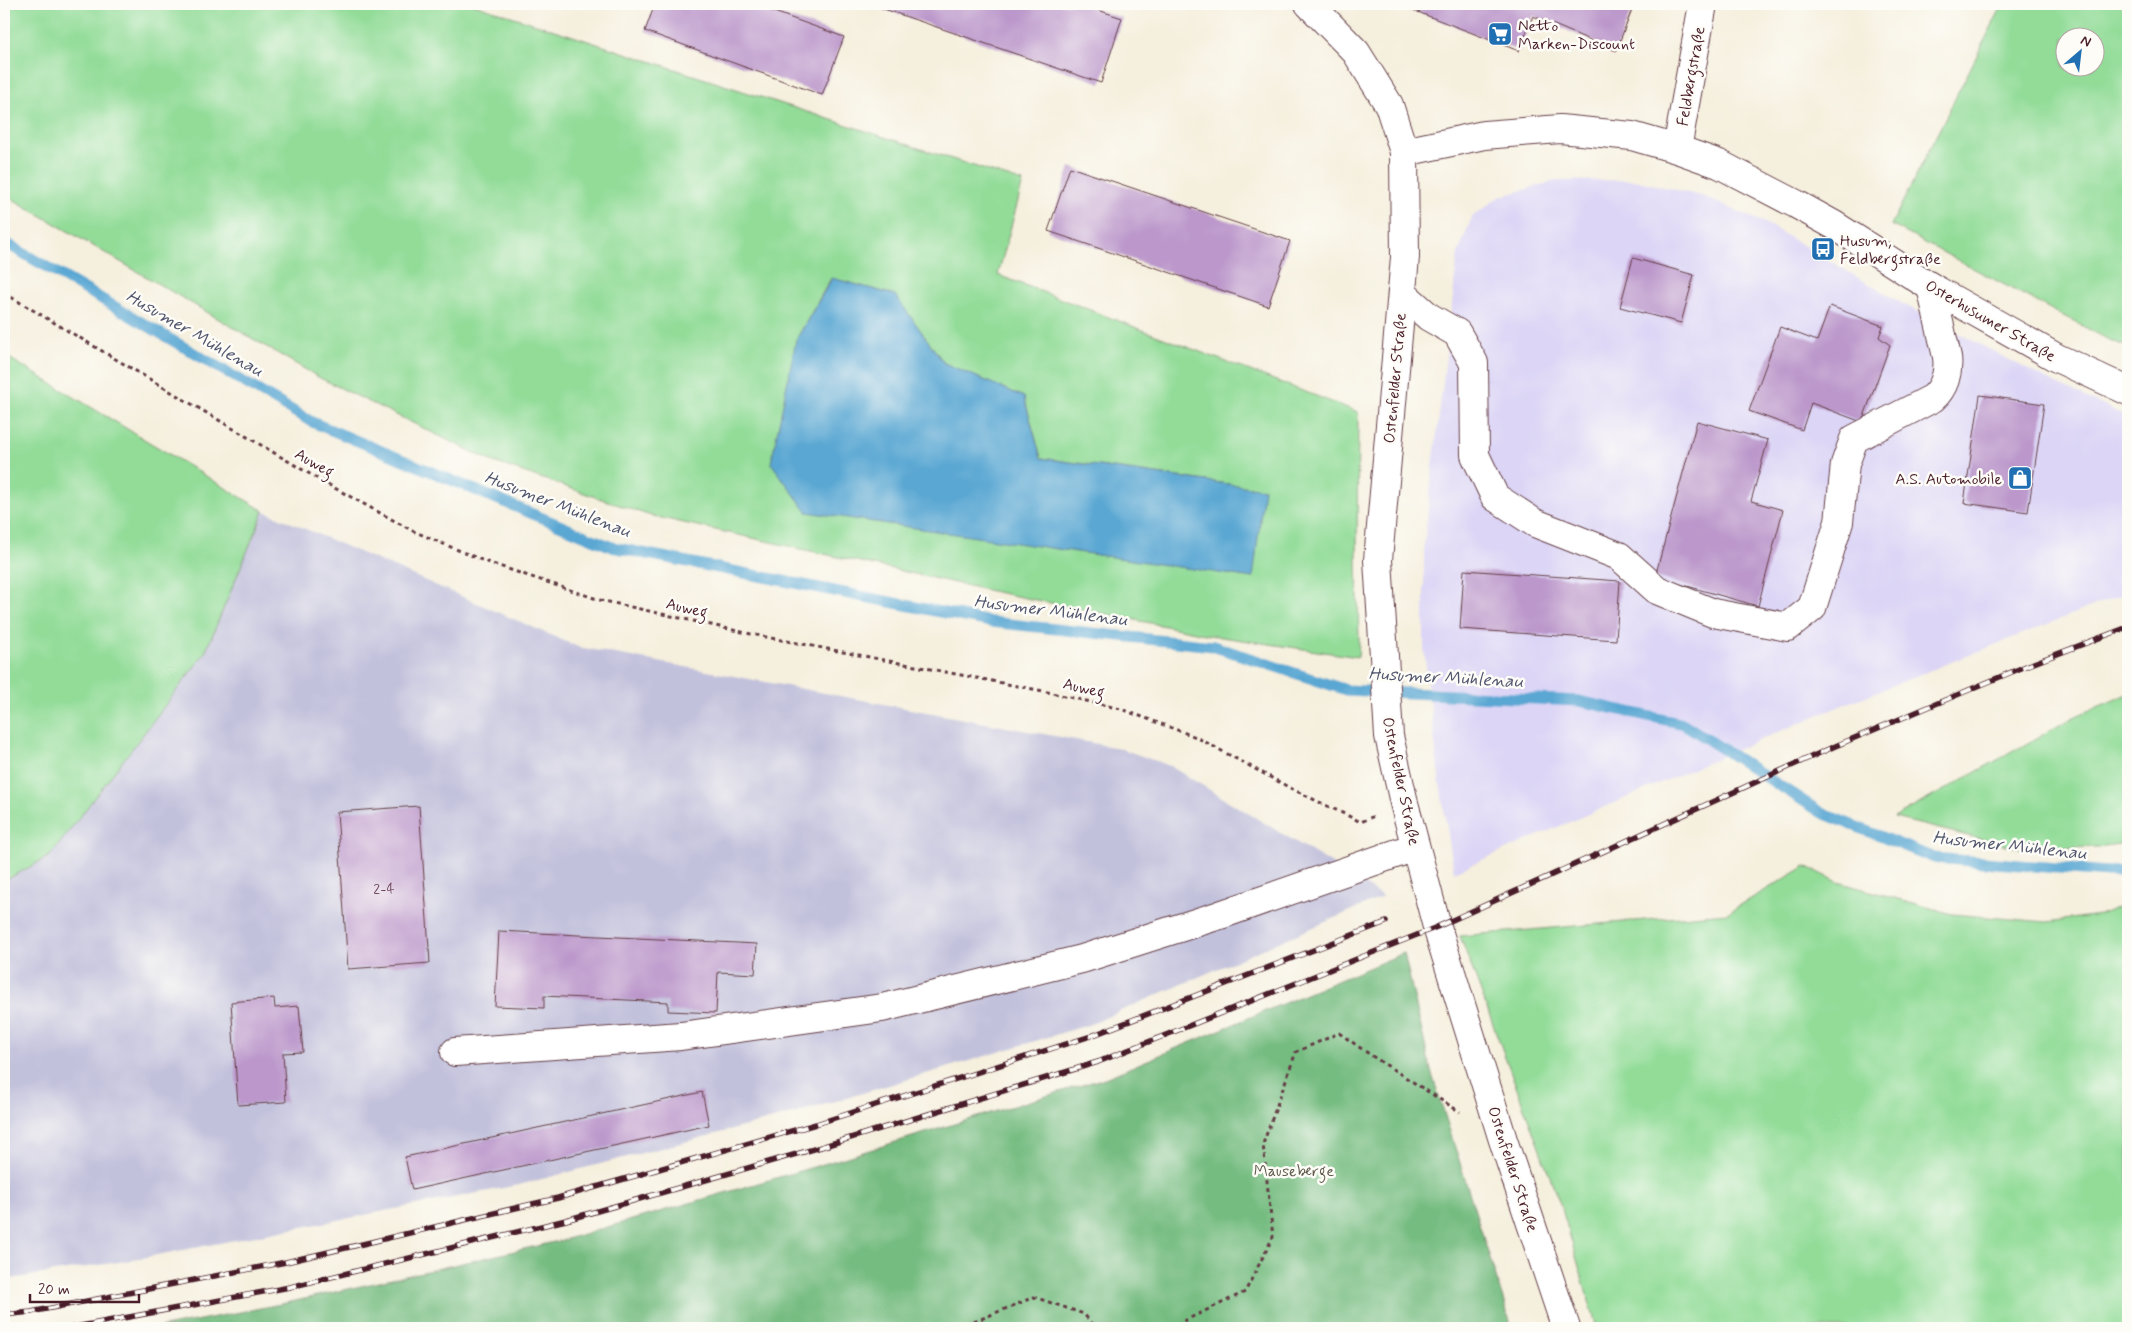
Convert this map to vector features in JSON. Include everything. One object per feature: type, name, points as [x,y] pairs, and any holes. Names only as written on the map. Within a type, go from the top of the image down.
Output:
[{"type":"main road","points":[[1309,4],[1356,52],[1390,105],[1404,152]]},
{"type":"main road","name":"Feldbergstraße","points":[[1677,149],[1703,4]]},
{"type":"main road","name":"Osterhusumer Straße","points":[[1404,152],[1484,135],[1560,129],[1632,136],[1677,149],[1719,164],[1796,204],[1834,225],[1931,287],[2057,358],[2128,391]]},
{"type":"main road","name":"Ostenfelder Straße","points":[[1404,152],[1405,257],[1378,560],[1381,640],[1389,736],[1404,803],[1437,926],[1492,1103],[1566,1328]]},
{"type":"main road","points":[[1402,293],[1429,317],[1457,333],[1474,363],[1475,455],[1495,497],[1535,524],[1619,556],[1657,590],[1714,613],[1788,627],[1812,608],[1839,522],[1845,464],[1854,439],[1933,398],[1941,391],[1948,366],[1948,357],[1931,287]]},
{"type":"main road","points":[[455,1052],[681,1036],[882,1008],[1082,959],[1220,915],[1416,847]]},
{"type":"path","name":"Auweg","points":[[4,293],[320,480],[413,530],[484,561],[600,600],[751,634],[1043,691],[1121,709],[1196,737],[1294,790],[1361,822],[1404,803]]},
{"type":"path","points":[[1169,1328],[1245,1292],[1273,1237],[1263,1144],[1296,1052],[1339,1033],[1465,1115],[1492,1103]]},
{"type":"path","points":[[959,1328],[1034,1297],[1084,1314],[1095,1328]]},
{"type":"shaded area","points":[[1634,180],[1702,196],[1765,223],[1903,304],[2050,381],[2128,417],[2128,592],[1818,715],[1454,872],[1439,778],[1424,648],[1424,544],[1458,253],[1472,217],[1499,197],[1555,181]]},
{"type":"shaded area","points":[[264,511],[578,647],[1119,748],[1170,766],[1329,862],[1383,897],[1088,1025],[796,1113],[519,1185],[131,1260],[4,1280],[4,881],[50,856],[205,653]]},
{"type":"green space","points":[[4,4],[474,4],[1023,182],[998,275],[1358,412],[1358,657],[1215,636],[996,592],[648,515],[491,461],[320,378],[4,194]],"holes":[[[831,278],[895,295],[944,363],[1024,397],[1041,458],[1264,489],[808,512],[796,340]]]},
{"type":"green space","points":[[2003,4],[2128,4],[2128,347],[2109,340],[1891,225]]},
{"type":"green space","points":[[4,355],[264,511],[205,653],[50,856],[4,881]]},
{"type":"green space","points":[[2128,694],[2128,843],[2097,847],[2023,849],[1894,818],[2076,716]]},
{"type":"green space","points":[[1806,866],[1838,882],[1952,914],[2047,922],[2100,915],[2128,902],[2128,1328],[1597,1328],[1562,1209],[1460,936],[1727,913]]},
{"type":"green space","name":"Mauseberge","points":[[1404,953],[1431,1071],[1512,1328],[159,1328],[291,1302],[563,1240],[827,1163],[1105,1078]]},
{"type":"water","points":[[832,278],[895,295],[944,363],[1024,397],[1041,458],[1264,489],[1253,578],[807,512],[771,463],[796,340]]},
{"type":"building","points":[[552,4],[567,4],[566,9]]},
{"type":"building","points":[[655,4],[752,4],[844,37],[822,95],[645,31]]},
{"type":"building","points":[[882,4],[1080,4],[1122,18],[1101,83],[881,8]]},
{"type":"building","name":"Netto Marken-Discount","points":[[1412,4],[1634,4],[1616,51],[1533,16],[1519,51],[1410,9]]},
{"type":"building","points":[[1070,167],[1290,241],[1268,306],[1048,231]]},
{"type":"building","points":[[1633,258],[1694,275],[1681,323],[1620,307]]},
{"type":"building","points":[[1830,306],[1883,326],[1879,337],[1890,345],[1862,422],[1811,403],[1802,430],[1749,411],[1780,327],[1817,341]]},
{"type":"building","points":[[1980,395],[2044,404],[2028,512],[1964,503]]},
{"type":"building","points":[[1697,421],[1768,440],[1751,501],[1783,510],[1758,606],[1655,577]]},
{"type":"building","points":[[1464,570],[1620,581],[1616,640],[1460,629]]},
{"type":"building","points":[[419,806],[430,963],[348,969],[337,812]]},
{"type":"building","points":[[499,931],[757,944],[755,974],[718,972],[716,1013],[668,1011],[668,1002],[544,996],[544,1008],[495,1006]]},
{"type":"building","points":[[274,998],[275,1008],[299,1006],[303,1052],[283,1053],[286,1102],[238,1105],[231,1002]]},
{"type":"building","points":[[702,1092],[709,1125],[412,1190],[405,1157]]},
{"type":"waterway","name":"Husumer Mühlenau","points":[[4,242],[312,422],[612,547],[991,622],[1213,646],[1346,690],[1579,701],[1684,724],[1822,813],[1934,858],[2108,872],[2128,871]]},
{"type":"railway","points":[[70,1328],[290,1287],[566,1220],[821,1147],[1098,1062],[1437,927],[1833,747],[2026,666],[2128,627]]},
{"type":"railway","points":[[4,1315],[31,1312],[286,1262],[558,1198],[816,1124],[1091,1036],[1386,922]]},
{"type":"place","name":"Netto Marken-Discount","points":[[1500,34]]},
{"type":"place","name":"Husum, Feldbergstraße","points":[[1823,249]]},
{"type":"place","name":"A.S. Automobile","points":[[2020,478]]}]
